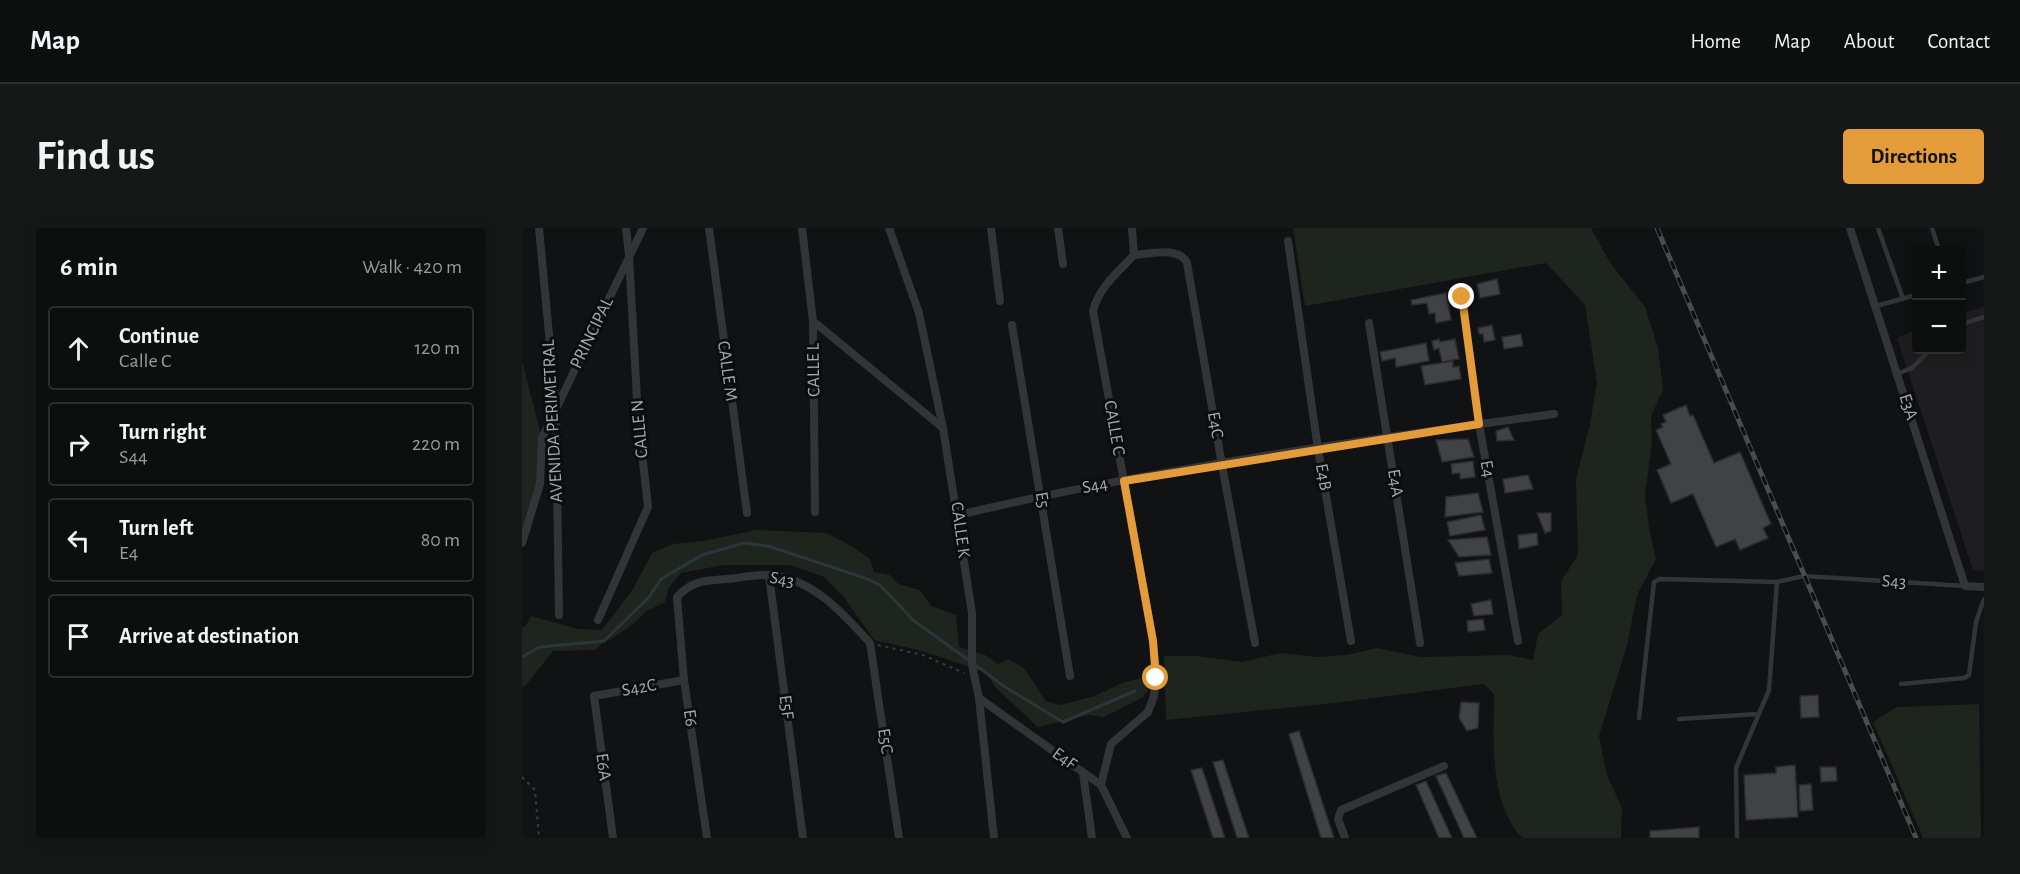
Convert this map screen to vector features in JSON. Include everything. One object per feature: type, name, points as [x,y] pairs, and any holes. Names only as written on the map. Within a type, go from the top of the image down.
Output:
[{"type":"street","name":"AVENIDA PERIMETRAL","points":[[538,228],[556,409],[559,615]]},
{"type":"street","name":"CALLE N","points":[[597,620],[648,507],[638,417],[626,228]]},
{"type":"street","name":"PRINCIPAL","points":[[522,543],[540,484],[542,438],[643,228]]},
{"type":"street","name":"CALLE M","points":[[709,228],[747,513]]},
{"type":"street","name":"CALLE L","points":[[802,228],[813,321],[815,512]]},
{"type":"street","name":"CALLE K","points":[[889,228],[920,313],[944,428],[972,613],[972,665],[979,698],[994,838]]},
{"type":"street","points":[[991,228],[1000,301]]},
{"type":"street","points":[[1058,228],[1063,264]]},
{"type":"street","points":[[1132,228],[1134,255]]},
{"type":"street","name":"E3A","points":[[1850,228],[1965,586]]},
{"type":"street","name":"E4B","points":[[1288,241],[1318,449],[1351,641]]},
{"type":"street","name":"E4C","points":[[1134,255],[1177,253],[1184,256],[1187,263],[1255,643]]},
{"type":"street","name":"CALLE C","points":[[1101,784],[1111,744],[1148,712],[1155,696],[1153,641],[1093,311],[1096,299],[1103,288],[1134,255]]},
{"type":"street","name":"E4","points":[[1462,297],[1479,424],[1518,641]]},
{"type":"street","points":[[813,321],[944,428]]},
{"type":"street","name":"E4A","points":[[1369,323],[1420,643]]},
{"type":"street","name":"E5","points":[[1012,325],[1070,676]]},
{"type":"street","name":"S44","points":[[958,515],[1041,496],[1124,481],[1387,438],[1554,414]]},
{"type":"street","name":"S43","points":[[677,597],[684,589],[696,582],[769,575],[808,585],[850,620],[870,644]]},
{"type":"street","name":"E5F","points":[[769,575],[802,838]]},
{"type":"street","name":"S43","points":[[1965,586],[1984,587]]},
{"type":"street","name":"E6","points":[[677,597],[684,680],[707,838]]},
{"type":"street","name":"E5C","points":[[870,644],[899,838]]},
{"type":"street","name":"S42C","points":[[594,696],[684,680]]},
{"type":"street","name":"E6A","points":[[594,696],[613,838]]},
{"type":"street","name":"E4F","points":[[979,698],[1101,784]]},
{"type":"street","points":[[1345,838],[1338,819],[1341,810],[1444,766]]},
{"type":"street","points":[[1083,773],[1092,838]]},
{"type":"street","points":[[1101,784],[1127,838]]},
{"type":"lane","points":[[1878,228],[1903,299]]},
{"type":"lane","points":[[1932,228],[1938,246]]},
{"type":"lane","points":[[1966,282],[1984,277]]},
{"type":"lane","points":[[1875,306],[1912,296]]},
{"type":"lane","points":[[1966,323],[1984,317]]},
{"type":"lane","points":[[1897,374],[1912,368],[1926,354]]},
{"type":"lane","name":"S43","points":[[1639,718],[1654,582],[1660,579],[1777,582],[1804,576],[1965,586]]},
{"type":"lane","points":[[1737,838],[1737,768],[1769,690],[1777,582]]},
{"type":"lane","points":[[1901,684],[1964,678],[1969,675],[1976,622],[1984,598]]},
{"type":"lane","points":[[1679,719],[1758,714]]},
{"type":"path","points":[[870,644],[923,655],[975,678]]},
{"type":"path","points":[[522,777],[535,790],[539,838]]},
{"type":"shaded area","points":[[1293,228],[1591,228],[1611,264],[1645,307],[1658,348],[1663,390],[1651,416],[1652,442],[1645,495],[1656,559],[1637,595],[1627,645],[1599,736],[1607,775],[1622,808],[1621,838],[1522,838],[1511,823],[1498,788],[1494,750],[1494,694],[1484,684],[1334,703],[1166,720],[1164,656],[1196,656],[1242,662],[1281,653],[1317,657],[1347,655],[1377,648],[1421,657],[1508,655],[1533,660],[1538,634],[1562,615],[1561,581],[1578,555],[1576,479],[1590,424],[1597,383],[1585,305],[1546,263],[1305,306]]},
{"type":"shaded area","points":[[1984,306],[1984,571],[1973,570],[1897,338],[1912,332],[1912,354],[1966,354],[1966,313]]},
{"type":"shaded area","points":[[522,361],[542,438],[540,484],[522,543]]},
{"type":"shaded area","points":[[756,530],[826,533],[850,545],[870,559],[874,572],[890,575],[898,584],[920,590],[931,606],[956,615],[959,647],[985,655],[998,664],[1008,659],[1024,668],[1046,701],[1060,705],[1095,696],[1122,683],[1140,678],[1148,690],[1143,697],[1104,717],[1089,715],[1038,727],[997,689],[985,672],[922,651],[874,640],[844,597],[824,577],[791,565],[723,565],[681,573],[669,587],[665,602],[645,612],[637,621],[612,639],[604,641],[596,650],[553,651],[522,687],[522,628],[531,616],[578,629],[602,630],[633,589],[652,553],[673,544],[703,541]]},
{"type":"shaded area","points":[[1979,704],[1981,838],[1923,838],[1873,722],[1897,707]]},
{"type":"building","points":[[1497,279],[1500,294],[1480,298],[1477,284]]},
{"type":"building","points":[[1446,293],[1451,320],[1436,323],[1435,313],[1429,314],[1427,303],[1412,305],[1411,300]]},
{"type":"building","points":[[1492,325],[1495,340],[1484,342],[1483,334],[1479,334],[1478,328]]},
{"type":"building","points":[[1521,334],[1523,346],[1504,349],[1502,337]]},
{"type":"building","points":[[1439,339],[1440,342],[1455,339],[1459,359],[1442,362],[1439,348],[1434,350],[1432,341]]},
{"type":"building","points":[[1426,343],[1429,361],[1396,367],[1395,358],[1382,361],[1380,352]]},
{"type":"building","points":[[1453,361],[1453,367],[1459,366],[1461,379],[1425,385],[1421,366]]},
{"type":"building","points":[[1686,405],[1690,416],[1693,415],[1714,463],[1740,452],[1771,524],[1763,528],[1768,538],[1740,550],[1735,539],[1716,547],[1693,494],[1671,503],[1657,470],[1671,464],[1656,430],[1663,427],[1661,424],[1666,422],[1663,415]]},
{"type":"building","points":[[1508,427],[1514,440],[1497,441],[1496,431]]},
{"type":"building","points":[[1468,439],[1474,457],[1442,462],[1436,440]]},
{"type":"building","points":[[1473,461],[1475,477],[1460,479],[1460,473],[1452,474],[1451,464]]},
{"type":"building","points":[[1528,475],[1533,489],[1505,493],[1503,479]]},
{"type":"building","points":[[1478,493],[1483,512],[1445,517],[1446,497]]},
{"type":"building","points":[[1537,513],[1551,513],[1551,531],[1545,533]]},
{"type":"building","points":[[1481,515],[1485,530],[1450,536],[1447,522]]},
{"type":"building","points":[[1537,533],[1538,545],[1519,549],[1518,535]]},
{"type":"building","points":[[1487,537],[1491,555],[1459,557],[1448,540]]},
{"type":"building","points":[[1489,559],[1492,573],[1459,576],[1455,563]]},
{"type":"building","points":[[1491,600],[1493,614],[1474,616],[1471,604]]},
{"type":"building","points":[[1483,619],[1485,630],[1468,632],[1467,621]]},
{"type":"building","points":[[1818,695],[1819,717],[1801,718],[1800,696]]},
{"type":"building","points":[[1461,702],[1479,703],[1478,728],[1467,731],[1459,718]]},
{"type":"building","points":[[1299,731],[1334,838],[1321,838],[1289,734]]},
{"type":"building","points":[[1223,760],[1249,838],[1237,838],[1213,762]]},
{"type":"building","points":[[1795,765],[1798,817],[1746,820],[1744,775],[1776,773],[1776,767]]},
{"type":"building","points":[[1820,767],[1836,767],[1837,781],[1821,782]]},
{"type":"building","points":[[1202,768],[1225,838],[1213,838],[1191,770]]},
{"type":"building","points":[[1446,773],[1477,838],[1464,838],[1436,776]]},
{"type":"building","points":[[1426,781],[1452,838],[1439,838],[1416,785]]},
{"type":"building","points":[[1811,784],[1813,810],[1800,811],[1799,785]]},
{"type":"building","points":[[1699,827],[1699,838],[1650,838],[1650,831]]},
{"type":"waterway","points":[[522,657],[540,647],[604,641],[649,597],[661,579],[702,555],[744,543],[768,546],[880,585],[913,620],[1005,687],[1063,722],[1135,691]]},
{"type":"railway","points":[[1657,228],[1916,838]]},
{"type":"route","points":[[1156,678],[1153,641],[1124,481],[1479,424],[1462,297]]}]
